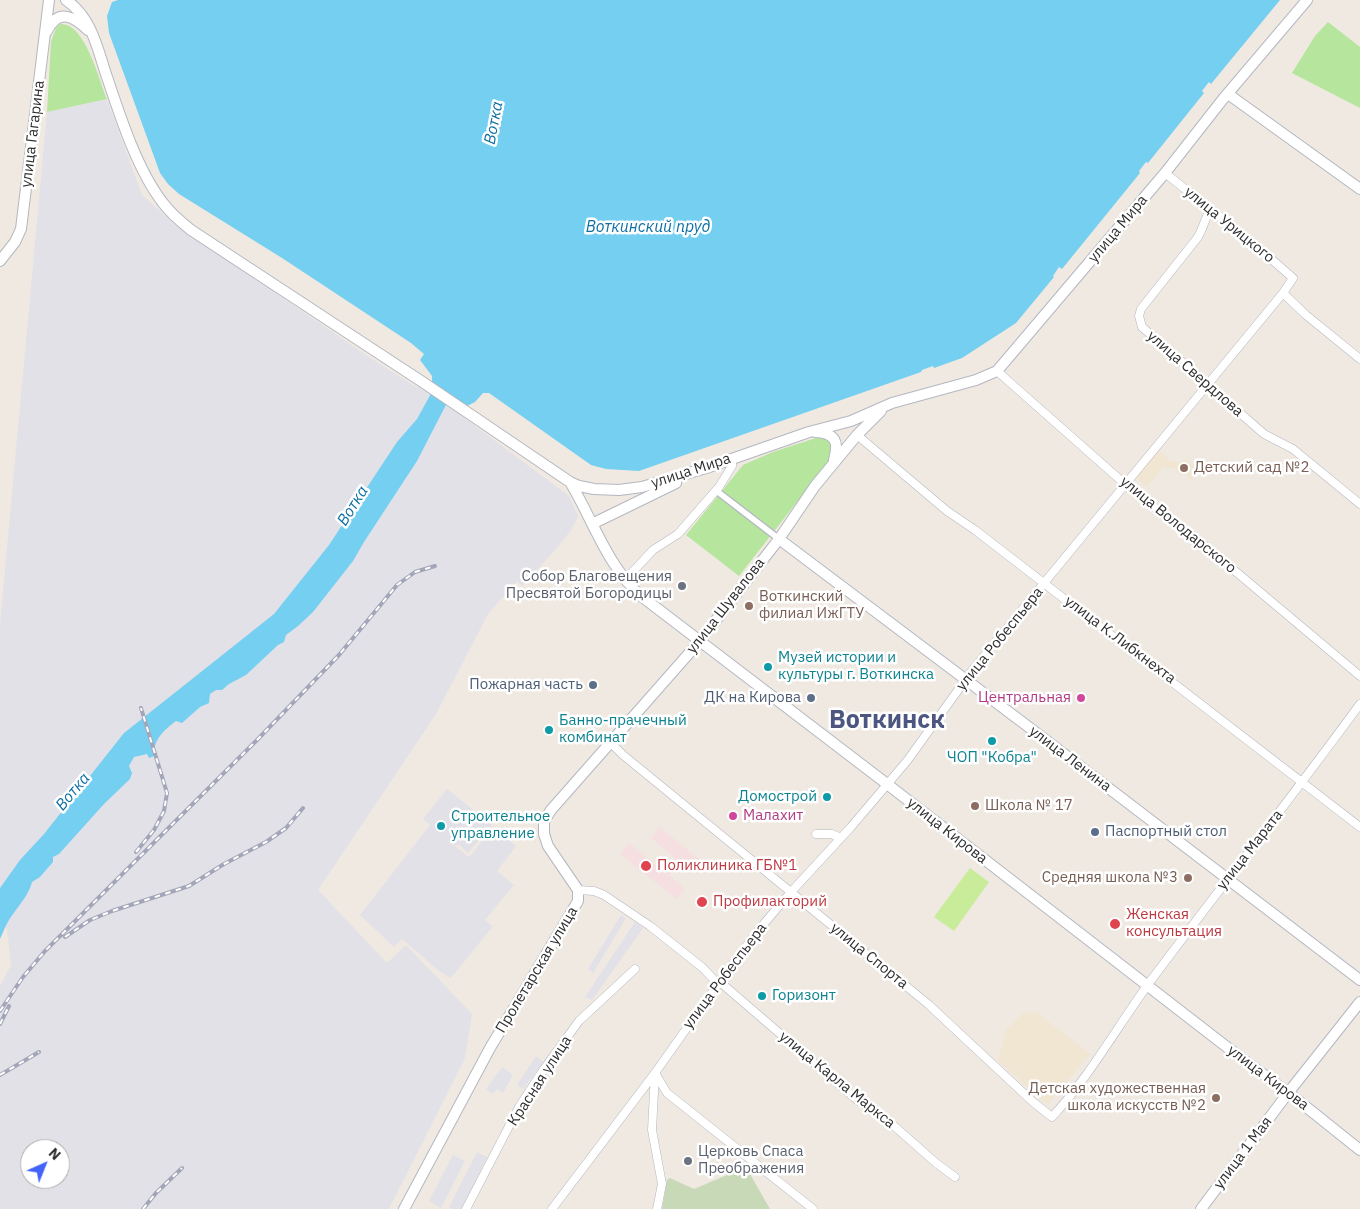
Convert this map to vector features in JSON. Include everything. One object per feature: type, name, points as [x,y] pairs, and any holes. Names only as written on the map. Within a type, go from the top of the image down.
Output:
[{"type":"main road","name":"улица Гагарина","points":[[0,261],[15,242],[21,229],[49,0]]},
{"type":"main road","points":[[66,0],[85,18],[142,168],[154,191],[171,213],[190,230],[424,382],[570,482]]},
{"type":"main road","name":"улица Мира","points":[[570,482],[594,489],[630,489],[706,468],[809,432],[851,421],[892,403],[976,380],[997,371],[1165,173],[1307,0]]},
{"type":"main road","points":[[44,37],[54,20],[68,16],[76,19],[93,35]]},
{"type":"main road","points":[[1228,94],[1360,189]]},
{"type":"main road","name":"улица Мира","points":[[833,463],[879,412],[892,403]]},
{"type":"main road","points":[[809,432],[822,432],[834,438],[837,443],[837,449],[833,463]]},
{"type":"main road","name":"улица Шувалова","points":[[611,743],[699,642],[779,539],[799,508],[833,463]]},
{"type":"main road","points":[[592,524],[706,468]]},
{"type":"main road","name":"улица Кирова","points":[[570,482],[586,507],[592,524],[617,570],[641,596],[1360,1150]]},
{"type":"main road","name":"улица Ленина","points":[[779,539],[1360,980]]},
{"type":"main road","name":"Пролетарская улица","points":[[404,1209],[490,1048],[577,903],[578,890],[548,846],[544,834],[544,820],[611,743]]},
{"type":"main road","name":"улица 1 Мая","points":[[1201,1209],[1288,1093],[1360,1002]]},
{"type":"street","name":"улица Урицкого","points":[[1165,173],[1254,244],[1293,278]]},
{"type":"street","name":"улица Свердлова","points":[[1210,210],[1198,237],[1144,304],[1139,316],[1142,327],[1264,434],[1293,449],[1360,504]]},
{"type":"street","name":"улица Робеспьера","points":[[552,1209],[655,1073],[756,933],[887,784],[966,680],[1209,384],[1293,278]]},
{"type":"street","points":[[1283,293],[1306,315],[1360,359]]},
{"type":"street","name":"улица Володарского","points":[[997,371],[1126,485],[1191,534],[1360,676]]},
{"type":"street","name":"улица К.Либкнехта","points":[[857,435],[947,511],[1045,583],[1360,826]]},
{"type":"street","points":[[625,580],[653,550],[678,534],[719,486],[732,466],[732,458]]},
{"type":"street","points":[[718,492],[779,539]]},
{"type":"street","name":"улица Марата","points":[[1052,1117],[1090,1071],[1147,986],[1360,704]]},
{"type":"street","name":"улица Спорта","points":[[611,743],[623,756],[928,1004],[1033,1102],[1052,1117]]},
{"type":"street","points":[[816,834],[832,834],[841,838]]},
{"type":"street","name":"улица Карла Маркса","points":[[578,890],[594,891],[604,895],[650,926],[703,968],[856,1099],[893,1125],[955,1177]]},
{"type":"street","name":"Красная улица","points":[[466,1209],[520,1107],[544,1069],[578,1021],[635,969]]},
{"type":"street","points":[[655,1073],[652,1130],[662,1184],[657,1209]]},
{"type":"street","points":[[655,1073],[666,1093],[813,1209]]},
{"type":"shaded area","points":[[107,99],[142,195],[176,225],[369,357],[416,387],[425,386],[452,403],[459,414],[569,496],[578,516],[572,529],[522,586],[517,581],[488,614],[436,714],[318,890],[387,963],[406,945],[472,1014],[465,1058],[389,1209],[0,1209],[0,986],[11,965],[7,929],[0,924],[0,624],[47,112]]},
{"type":"shaded area","name":"Детский сад №2","points":[[1158,450],[1169,459],[1168,461],[1182,462],[1186,459],[1198,469],[1192,480],[1183,472],[1181,476],[1175,472],[1178,469],[1163,467],[1147,487],[1136,478]]},
{"type":"shaded area","points":[[447,789],[492,825],[468,853],[458,844],[456,846],[441,835],[469,857],[493,828],[516,846],[497,871],[514,885],[485,920],[493,926],[451,978],[439,971],[402,939],[394,947],[360,915],[430,825],[423,819]]},
{"type":"shaded area","name":"Поликлиника ГБ№1","points":[[660,827],[701,861],[693,872],[680,861],[669,875],[685,889],[677,899],[620,854],[629,843],[665,873],[676,859],[651,838]]},
{"type":"shaded area","points":[[621,915],[626,918],[593,973],[588,969]]},
{"type":"shaded area","points":[[635,922],[643,928],[592,1000],[585,997]]},
{"type":"shaded area","points":[[1036,1012],[1090,1054],[1047,1105],[998,1060],[1006,1030],[1023,1013]]},
{"type":"shaded area","points":[[536,1056],[543,1062],[523,1089],[517,1085]]},
{"type":"shaded area","points":[[502,1067],[513,1075],[503,1093],[497,1089],[493,1094],[486,1089]]},
{"type":"shaded area","points":[[477,1152],[487,1157],[462,1209],[452,1209],[449,1207]]},
{"type":"shaded area","points":[[453,1155],[465,1161],[441,1208],[429,1201]]},
{"type":"green space","points":[[1328,22],[1360,47],[1360,108],[1292,73],[1315,36]]},
{"type":"green space","points":[[60,24],[69,26],[77,32],[84,42],[107,99],[47,112],[51,42],[56,28]]},
{"type":"green space","points":[[819,437],[834,442],[833,456],[739,576],[686,535],[743,465],[773,452]]},
{"type":"green space","points":[[970,868],[989,882],[954,931],[934,917]]},
{"type":"green space","points":[[746,1167],[770,1209],[662,1209],[667,1180],[670,1178],[694,1189]]},
{"type":"water","name":"Воткинский пруд","points":[[118,0],[1280,0],[1211,84],[1209,82],[1202,91],[1204,93],[1148,163],[1146,162],[1139,171],[1140,173],[1062,269],[1059,267],[1054,277],[1016,323],[962,358],[934,368],[933,366],[921,372],[639,471],[606,469],[591,465],[489,393],[483,393],[475,402],[467,406],[432,382],[432,376],[420,360],[424,354],[411,343],[282,258],[179,194],[160,173],[109,33],[107,16],[112,2]]},
{"type":"water","points":[[433,390],[448,401],[417,461],[353,561],[313,612],[286,635],[284,642],[278,645],[246,675],[222,690],[216,690],[210,694],[209,703],[200,707],[182,723],[176,721],[167,728],[155,745],[154,756],[149,758],[147,754],[134,757],[129,766],[132,773],[130,779],[104,804],[59,854],[53,857],[53,862],[40,877],[32,882],[0,939],[0,888],[20,860],[44,834],[124,733],[274,614],[329,545],[397,442],[417,419]]},
{"type":"railway","points":[[0,1011],[23,977],[45,951],[258,739],[339,655],[397,585],[415,572],[435,566]]},
{"type":"railway","points":[[136,852],[154,830],[164,811],[167,793],[141,708]]},
{"type":"railway","points":[[65,937],[90,920],[189,886],[224,864],[266,842],[286,828],[303,808]]},
{"type":"railway","points":[[0,1024],[9,1006]]},
{"type":"railway","points":[[0,1075],[39,1052]]},
{"type":"railway","points":[[143,1209],[156,1193],[182,1168]]},
{"type":"place","name":"Детский сад №2","points":[[1184,468]]},
{"type":"place","name":"Собор Благовещения Пресвятой Богородицы","points":[[682,586]]},
{"type":"place","name":"Воткинский филиал ИжГТУ","points":[[749,606]]},
{"type":"place","name":"Музей истории и культуры г. Воткинска","points":[[768,667]]},
{"type":"place","name":"Пожарная часть","points":[[593,685]]},
{"type":"place","name":"ДК на Кирова","points":[[811,698]]},
{"type":"place","name":"Центральная","points":[[1081,698]]},
{"type":"place","name":"Банно-прачечный комбинат","points":[[549,730]]},
{"type":"place","name":"ЧОП \"Кобра\"","points":[[992,741]]},
{"type":"place","name":"Домострой","points":[[827,797]]},
{"type":"place","name":"Школа № 17","points":[[975,806]]},
{"type":"place","name":"Малахит","points":[[733,816]]},
{"type":"place","name":"Строительное управление","points":[[441,826]]},
{"type":"place","name":"Паспортный стол","points":[[1095,832]]},
{"type":"place","name":"Поликлиника ГБ№1","points":[[646,866]]},
{"type":"place","name":"Средняя школа №3","points":[[1188,878]]},
{"type":"place","name":"Профилакторий","points":[[702,902]]},
{"type":"place","name":"Женская консультация","points":[[1115,924]]},
{"type":"place","name":"Горизонт","points":[[762,996]]},
{"type":"place","name":"Детская художественная школа искусств №2","points":[[1216,1098]]},
{"type":"place","name":"Церковь Спаса Преображения","points":[[688,1161]]},
{"type":"district","name":"Воткинск","points":[[887,721]]},
{"type":"water label","name":"Вотка","points":[[494,123]]},
{"type":"water label","name":"Вотка","points":[[353,506]]},
{"type":"water label","name":"Вотка","points":[[73,792]]}]
